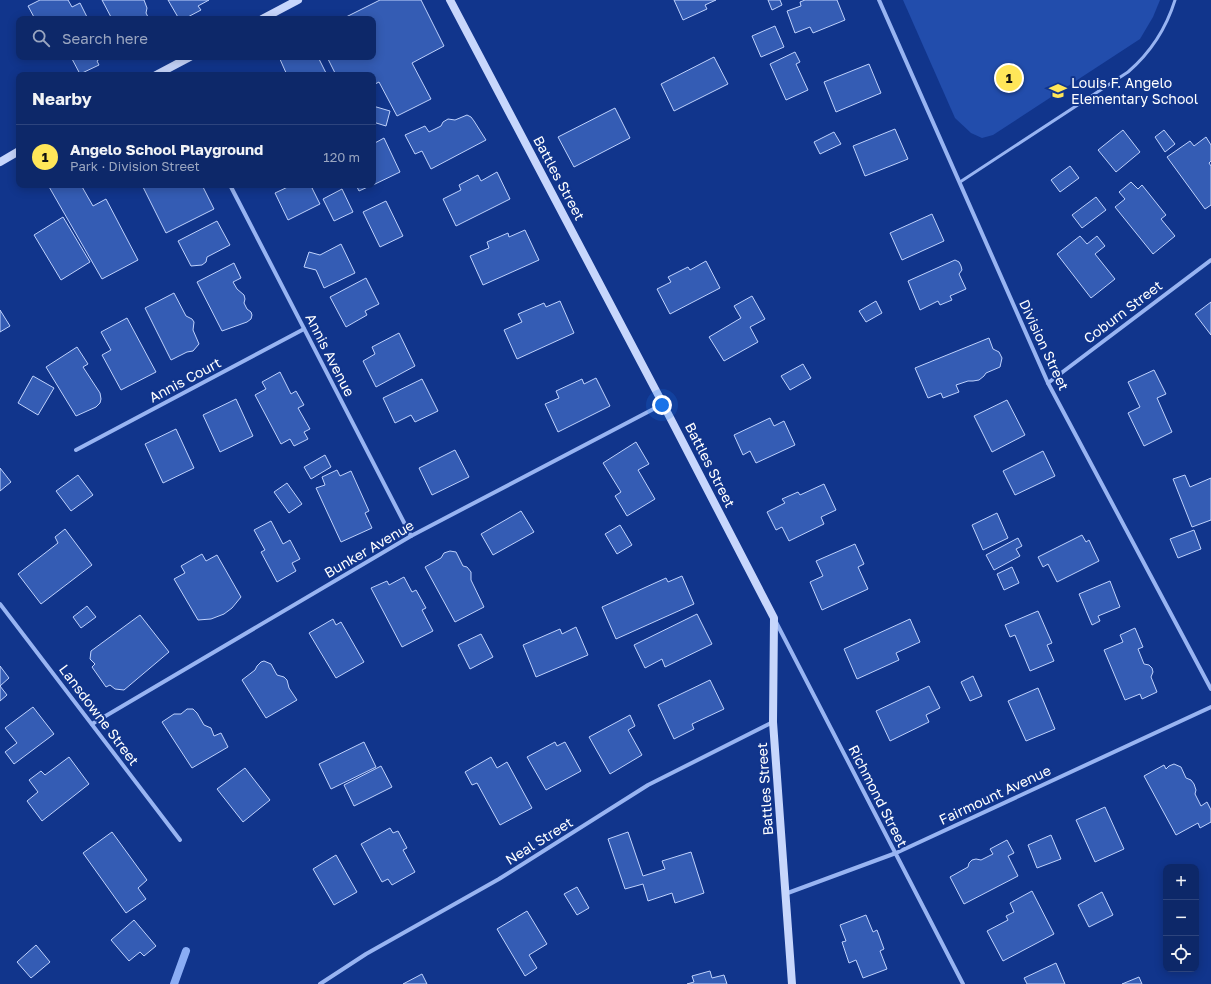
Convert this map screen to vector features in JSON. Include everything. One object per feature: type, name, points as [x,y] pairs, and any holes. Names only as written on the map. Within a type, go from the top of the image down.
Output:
[{"type":"street","points":[[266,16],[285,3],[298,0]]},
{"type":"street","name":"Battles Street","points":[[450,0],[774,618],[773,722],[792,984]]},
{"type":"street","name":"Division Street","points":[[879,0],[1048,382],[1211,689]]},
{"type":"street","points":[[164,72],[185,60]]},
{"type":"street","points":[[0,162],[16,153]]},
{"type":"street","name":"Annis Avenue","points":[[232,188],[411,536]]},
{"type":"street","name":"Coburn Street","points":[[1048,382],[1211,260]]},
{"type":"street","name":"Annis Court","points":[[76,450],[304,329]]},
{"type":"street","name":"Bunker Avenue","points":[[92,724],[411,536],[663,404]]},
{"type":"street","name":"Lansdowne Street","points":[[0,604],[180,840]]},
{"type":"street","name":"Richmond Street","points":[[774,618],[963,984]]},
{"type":"street","name":"Fairmount Avenue","points":[[785,894],[896,853],[1211,707]]},
{"type":"street","name":"Neal Street","points":[[320,984],[366,954],[499,879],[648,785],[773,722]]},
{"type":"lane","points":[[960,182],[1133,68],[1148,53],[1159,36],[1175,0]]},
{"type":"shaded area","points":[[903,0],[1160,0],[1153,17],[1140,39],[993,135],[982,138],[971,133],[955,118]]},
{"type":"building","points":[[40,0],[68,0],[72,7],[80,3],[86,16],[33,16],[28,6]]},
{"type":"building","points":[[102,0],[144,0],[147,8],[146,13],[148,16],[110,16]]},
{"type":"building","points":[[168,0],[209,0],[198,6],[201,10],[190,16],[177,16]]},
{"type":"building","points":[[380,0],[421,0],[444,46],[412,63],[431,99],[397,116],[379,82],[376,84],[376,72],[334,72],[328,60],[376,60],[376,16],[348,16]]},
{"type":"building","points":[[674,0],[716,0],[705,5],[707,9],[683,20]]},
{"type":"building","points":[[768,0],[780,0],[782,5],[772,10]]},
{"type":"building","points":[[805,0],[837,0],[845,20],[813,33],[810,27],[795,33],[787,11],[801,6],[800,2]]},
{"type":"building","points":[[775,26],[784,47],[761,57],[752,36]]},
{"type":"building","points":[[795,52],[800,62],[796,64],[808,90],[786,100],[770,64]]},
{"type":"building","points":[[714,57],[728,84],[674,111],[661,84]]},
{"type":"building","points":[[73,60],[98,60],[97,61],[99,65],[84,72],[79,72]]},
{"type":"building","points":[[280,60],[320,60],[326,72],[286,72]]},
{"type":"building","points":[[869,64],[881,93],[836,112],[824,82]]},
{"type":"building","points":[[376,107],[390,111],[386,126],[376,123]]},
{"type":"building","points":[[615,108],[630,138],[574,167],[558,137]]},
{"type":"building","points":[[467,115],[471,117],[486,140],[431,169],[422,151],[415,154],[405,135],[425,126],[429,132],[441,126],[443,122],[448,119],[455,120]]},
{"type":"building","points":[[895,129],[908,159],[865,176],[853,146]]},
{"type":"building","points":[[1123,130],[1140,152],[1116,172],[1098,150]]},
{"type":"building","points":[[1164,130],[1175,144],[1165,152],[1155,137]]},
{"type":"building","points":[[834,132],[841,144],[820,154],[814,142]]},
{"type":"building","points":[[1206,137],[1211,145],[1211,161],[1209,163],[1211,166],[1211,205],[1205,209],[1167,157],[1190,141],[1194,146]]},
{"type":"building","points":[[384,138],[400,172],[376,184],[376,142]]},
{"type":"building","points":[[1070,166],[1079,178],[1060,192],[1051,180]]},
{"type":"building","points":[[497,172],[510,199],[456,226],[443,199],[461,190],[459,185],[478,175],[481,181]]},
{"type":"building","points":[[1131,182],[1138,189],[1142,185],[1166,215],[1161,219],[1175,236],[1153,254],[1115,207],[1125,199],[1119,192]]},
{"type":"building","points":[[50,188],[83,188],[93,206],[106,199],[138,260],[102,279]]},
{"type":"building","points":[[144,188],[204,188],[214,209],[166,233]]},
{"type":"building","points":[[286,188],[312,188],[320,204],[288,220],[275,193]]},
{"type":"building","points":[[358,188],[366,188],[359,191]]},
{"type":"building","points":[[342,189],[353,212],[334,221],[323,199]]},
{"type":"building","points":[[1096,197],[1106,210],[1082,228],[1072,215]]},
{"type":"building","points":[[386,201],[403,236],[380,247],[363,212]]},
{"type":"building","points":[[932,214],[944,241],[902,260],[890,233]]},
{"type":"building","points":[[63,217],[90,262],[61,280],[34,235]]},
{"type":"building","points":[[217,221],[230,245],[207,257],[206,262],[202,265],[191,266],[178,241]]},
{"type":"building","points":[[525,230],[539,260],[483,285],[470,256],[489,248],[487,242],[508,233],[509,237]]},
{"type":"building","points":[[1080,236],[1087,244],[1097,236],[1105,246],[1095,254],[1115,279],[1091,298],[1057,254]]},
{"type":"building","points":[[341,244],[355,273],[324,288],[316,270],[304,267],[309,252],[320,255]]},
{"type":"building","points":[[955,260],[959,262],[961,266],[962,270],[959,274],[966,289],[950,296],[952,300],[940,305],[938,301],[920,310],[908,281]]},
{"type":"building","points":[[706,261],[720,288],[670,314],[657,289],[671,282],[668,277],[688,267],[690,270]]},
{"type":"building","points":[[234,263],[241,278],[233,282],[237,289],[244,295],[244,303],[252,315],[251,319],[247,322],[222,331],[197,282]]},
{"type":"building","points":[[366,278],[379,304],[365,311],[367,315],[346,327],[330,297]]},
{"type":"building","points":[[174,293],[186,316],[194,322],[193,330],[199,344],[193,351],[187,352],[171,360],[145,308]]},
{"type":"building","points":[[752,296],[765,319],[750,327],[758,342],[724,361],[709,337],[741,318],[734,306]]},
{"type":"building","points":[[560,301],[574,333],[517,359],[504,330],[522,322],[518,314],[544,303],[546,307]]},
{"type":"building","points":[[876,301],[882,313],[866,322],[859,311]]},
{"type":"building","points":[[1211,302],[1211,335],[1195,314]]},
{"type":"building","points":[[0,310],[10,326],[0,332]]},
{"type":"building","points":[[127,318],[156,372],[121,390],[102,355],[111,350],[101,332]]},
{"type":"building","points":[[399,333],[415,366],[376,387],[363,361],[375,354],[372,347]]},
{"type":"building","points":[[989,338],[993,349],[999,352],[1002,358],[1000,367],[986,373],[979,380],[968,381],[956,385],[959,392],[943,398],[941,393],[928,398],[915,368]]},
{"type":"building","points":[[77,347],[88,364],[83,367],[100,393],[101,399],[100,403],[96,407],[76,416],[46,367]]},
{"type":"building","points":[[803,364],[811,378],[790,390],[781,376]]},
{"type":"building","points":[[1154,370],[1166,394],[1157,398],[1172,432],[1144,446],[1128,413],[1140,407],[1128,382]]},
{"type":"building","points":[[280,372],[291,394],[296,391],[304,405],[298,408],[310,429],[304,432],[308,439],[294,446],[290,439],[281,444],[255,395],[266,389],[262,382]]},
{"type":"building","points":[[33,376],[54,388],[38,415],[18,403]]},
{"type":"building","points":[[596,378],[610,406],[558,432],[545,404],[559,398],[556,391],[582,379],[584,384]]},
{"type":"building","points":[[422,379],[438,411],[415,422],[411,415],[395,423],[383,398]]},
{"type":"building","points":[[236,399],[253,436],[220,452],[203,415]]},
{"type":"building","points":[[1007,400],[1025,435],[992,452],[974,416]]},
{"type":"building","points":[[770,418],[774,426],[784,421],[795,445],[756,463],[750,451],[743,455],[734,435]]},
{"type":"building","points":[[176,429],[194,468],[163,483],[145,444]]},
{"type":"building","points":[[636,442],[649,464],[638,470],[655,499],[627,516],[615,496],[621,492],[603,463]]},
{"type":"building","points":[[455,450],[469,477],[432,495],[419,468]]},
{"type":"building","points":[[1043,451],[1055,476],[1015,495],[1003,471]]},
{"type":"building","points":[[325,455],[331,467],[311,479],[304,467]]},
{"type":"building","points":[[0,468],[11,482],[0,491]]},
{"type":"building","points":[[337,470],[340,476],[351,471],[369,511],[365,513],[372,528],[341,542],[316,488],[325,485],[322,477]]},
{"type":"building","points":[[78,475],[93,495],[71,511],[56,491]]},
{"type":"building","points":[[1185,475],[1190,487],[1211,478],[1211,520],[1192,527],[1173,479]]},
{"type":"building","points":[[287,483],[302,504],[289,513],[274,492]]},
{"type":"building","points":[[824,484],[836,510],[821,517],[824,524],[789,541],[782,527],[776,530],[767,512],[785,503],[782,499],[798,492],[800,495]]},
{"type":"building","points":[[521,511],[534,532],[493,555],[481,534]]},
{"type":"building","points":[[997,513],[1008,538],[983,550],[972,525]]},
{"type":"building","points":[[271,521],[283,544],[290,540],[300,559],[292,563],[296,571],[277,582],[261,552],[265,550],[254,530]]},
{"type":"building","points":[[620,525],[632,545],[617,554],[605,534]]},
{"type":"building","points":[[65,529],[92,565],[41,604],[18,574],[58,543],[55,537]]},
{"type":"building","points":[[1194,530],[1201,549],[1178,558],[1170,539]]},
{"type":"building","points":[[1082,535],[1086,542],[1089,540],[1099,561],[1057,582],[1048,564],[1043,567],[1038,557]]},
{"type":"building","points":[[1018,538],[1022,546],[1016,549],[1020,556],[994,570],[986,555]]},
{"type":"building","points":[[855,544],[864,564],[858,567],[868,589],[822,610],[810,582],[823,576],[816,561]]},
{"type":"building","points":[[450,551],[456,552],[463,566],[467,567],[471,572],[471,580],[484,607],[455,622],[425,567],[441,558],[444,553]]},
{"type":"building","points":[[202,554],[206,561],[217,555],[241,597],[232,608],[224,614],[211,619],[198,620],[174,579],[185,573],[181,566]]},
{"type":"building","points":[[1012,567],[1019,583],[1004,590],[997,574]]},
{"type":"building","points":[[682,576],[694,604],[616,639],[602,607],[666,578],[668,582]]},
{"type":"building","points":[[404,577],[412,592],[416,590],[426,608],[422,610],[433,631],[402,647],[371,588],[387,581],[389,585]]},
{"type":"building","points":[[1110,581],[1120,607],[1098,616],[1100,621],[1092,625],[1079,594]]},
{"type":"building","points":[[87,606],[96,617],[81,628],[73,617]]},
{"type":"building","points":[[1038,611],[1052,643],[1047,645],[1054,661],[1030,671],[1015,635],[1010,637],[1005,625]]},
{"type":"building","points":[[697,614],[712,644],[665,667],[662,659],[645,668],[634,645]]},
{"type":"building","points":[[140,615],[169,652],[124,690],[115,689],[110,685],[106,687],[92,667],[95,664],[90,659],[91,651]]},
{"type":"building","points":[[333,619],[336,625],[341,622],[364,662],[336,678],[309,633]]},
{"type":"building","points":[[910,619],[920,642],[896,653],[899,660],[857,679],[844,649]]},
{"type":"building","points":[[576,627],[588,655],[536,677],[523,645],[560,629],[562,634]]},
{"type":"building","points":[[1135,628],[1143,647],[1138,649],[1144,664],[1149,665],[1152,668],[1153,672],[1151,677],[1157,692],[1142,699],[1140,694],[1125,700],[1104,650],[1123,642],[1120,635]]},
{"type":"building","points":[[481,634],[493,657],[470,669],[458,645]]},
{"type":"building","points":[[264,661],[271,664],[277,675],[284,677],[287,680],[289,688],[297,700],[266,718],[242,680],[255,670],[261,662]]},
{"type":"building","points":[[0,666],[9,678],[0,686]]},
{"type":"building","points":[[973,676],[982,696],[970,701],[961,682]]},
{"type":"building","points":[[710,680],[724,709],[692,724],[694,729],[674,739],[658,705]]},
{"type":"building","points":[[0,686],[7,695],[0,701]]},
{"type":"building","points":[[929,686],[940,708],[926,715],[929,722],[890,741],[876,711]]},
{"type":"building","points":[[1038,688],[1055,729],[1026,741],[1008,701]]},
{"type":"building","points":[[33,707],[54,734],[14,764],[5,752],[17,743],[5,728]]},
{"type":"building","points":[[187,709],[193,709],[197,713],[204,725],[211,728],[214,736],[221,733],[228,747],[192,768],[162,722],[174,714],[181,714]]},
{"type":"building","points":[[630,715],[635,726],[628,730],[642,755],[610,774],[589,737]]},
{"type":"building","points":[[364,742],[376,767],[331,789],[319,764]]},
{"type":"building","points":[[555,742],[557,746],[565,742],[581,771],[546,790],[527,757]]},
{"type":"building","points":[[69,757],[89,784],[42,821],[27,801],[38,792],[29,780],[41,771],[45,775]]},
{"type":"building","points":[[491,757],[497,768],[507,762],[532,808],[500,825],[477,783],[472,785],[465,772]]},
{"type":"building","points":[[1174,764],[1181,767],[1186,778],[1191,780],[1194,784],[1196,790],[1195,794],[1201,806],[1207,802],[1211,810],[1211,822],[1200,828],[1198,823],[1176,835],[1144,776],[1164,765],[1166,769]]},
{"type":"building","points":[[381,766],[392,787],[354,806],[344,785]]},
{"type":"building","points":[[245,768],[270,800],[243,822],[217,789]]},
{"type":"building","points":[[1105,807],[1124,849],[1095,862],[1076,820]]},
{"type":"building","points":[[390,828],[393,833],[398,831],[407,848],[403,850],[415,872],[392,885],[388,879],[382,882],[361,844]]},
{"type":"building","points":[[112,832],[147,880],[138,888],[146,899],[126,913],[83,853]]},
{"type":"building","points":[[628,832],[643,876],[665,869],[662,861],[691,852],[704,893],[675,903],[672,893],[648,901],[643,884],[625,889],[608,839]]},
{"type":"building","points":[[1051,835],[1061,859],[1037,868],[1028,845]]},
{"type":"building","points":[[1007,840],[1014,853],[1008,856],[1018,876],[964,904],[950,877],[968,867],[972,860],[981,860],[993,854],[990,849]]},
{"type":"building","points":[[336,855],[357,892],[334,905],[313,869]]},
{"type":"building","points":[[577,887],[589,908],[577,915],[564,894]]},
{"type":"building","points":[[1032,891],[1054,934],[1003,961],[987,931],[1008,920],[1006,916],[1014,912],[1010,903]]},
{"type":"building","points":[[1102,892],[1113,915],[1089,927],[1078,905]]},
{"type":"building","points":[[527,911],[547,944],[529,955],[537,968],[525,976],[497,929]]},
{"type":"building","points":[[866,915],[873,932],[877,930],[884,949],[880,951],[887,969],[863,978],[856,960],[849,963],[842,942],[846,941],[840,925]]},
{"type":"building","points":[[134,920],[156,946],[144,956],[140,952],[129,961],[111,940]]},
{"type":"building","points":[[36,945],[50,962],[31,978],[17,962]]},
{"type":"building","points":[[1056,963],[1065,984],[1027,984],[1024,978]]},
{"type":"building","points":[[710,971],[712,978],[724,975],[727,984],[687,984],[694,982],[692,976]]},
{"type":"building","points":[[422,974],[427,984],[403,984]]},
{"type":"building","points":[[1139,977],[1142,984],[1122,984]]},
{"type":"waterway","points":[[174,984],[186,951]]},
{"type":"place","name":"Angelo School Playground","points":[[1009,78]]},
{"type":"place","name":"Louis F. Angelo Elementary School","points":[[1058,91]]}]
